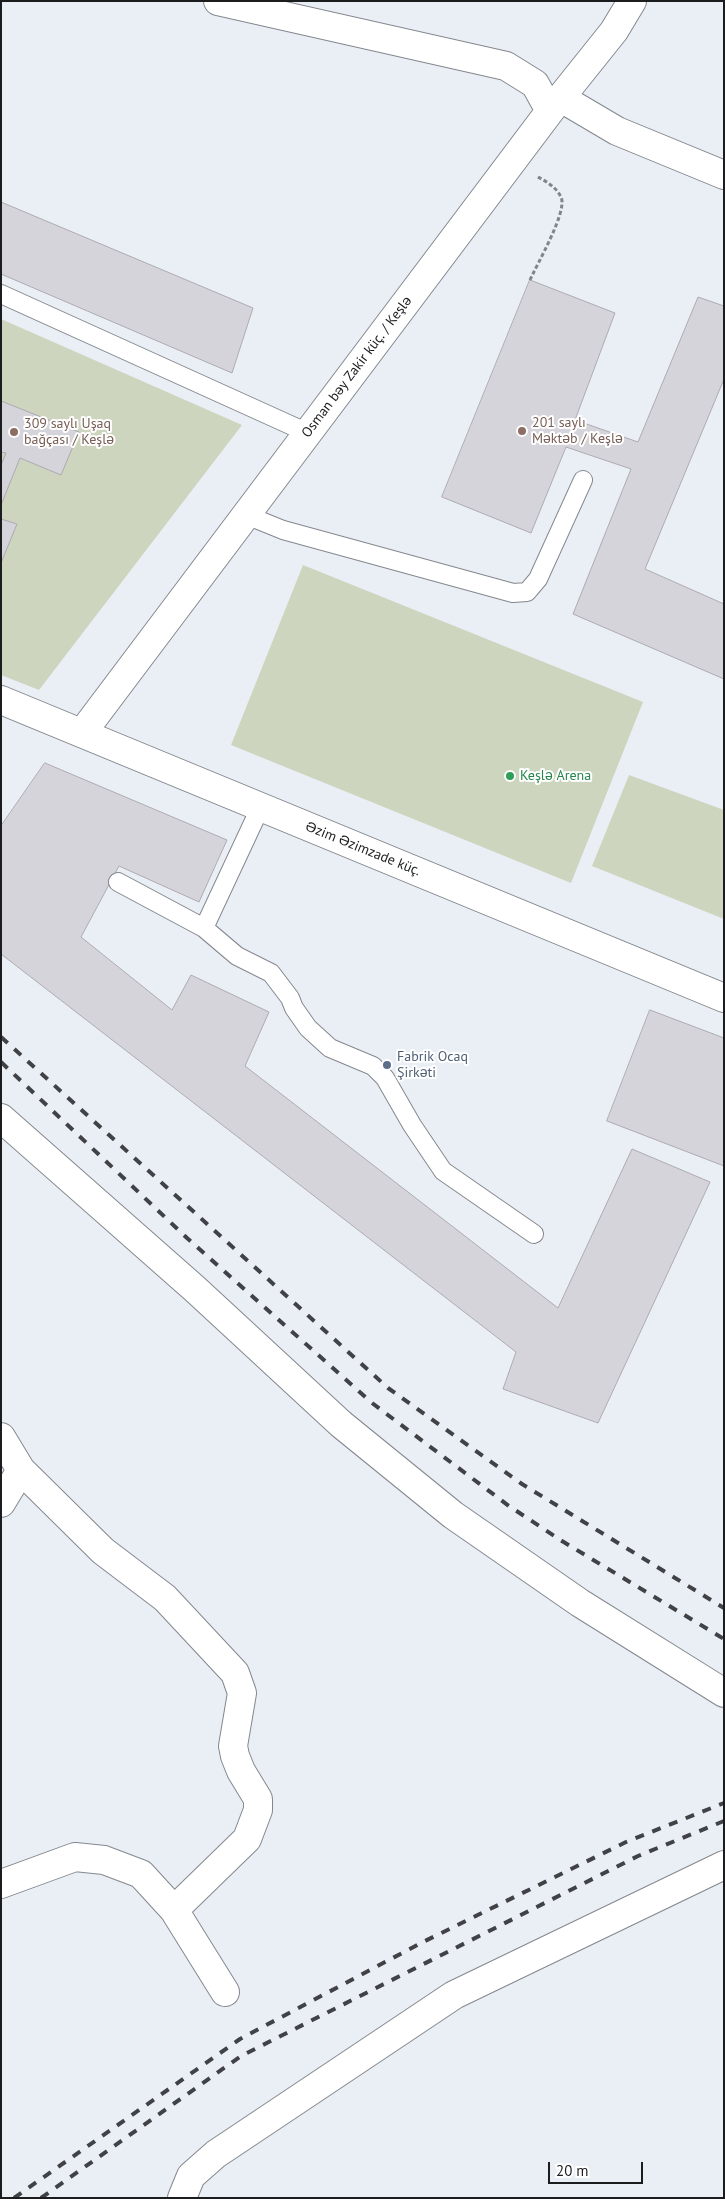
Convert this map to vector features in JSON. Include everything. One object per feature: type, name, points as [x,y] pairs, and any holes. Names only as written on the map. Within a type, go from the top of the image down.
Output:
[{"type":"street","points":[[218,1],[506,66],[535,84],[555,104],[724,175]]},
{"type":"street","name":"Osman bəy Zakir küç. / Keşlə","points":[[82,733],[555,104],[614,31],[632,1]]},
{"type":"street","name":"Əzim Əzimzade küç.","points":[[1,700],[724,998]]},
{"type":"street","points":[[1,1118],[194,1289],[341,1424],[453,1515],[580,1603],[724,1693]]},
{"type":"street","points":[[1,1436],[21,1470],[103,1551],[164,1598],[234,1673],[240,1686],[242,1693],[233,1746],[235,1756],[258,1799],[258,1810],[247,1839],[174,1910]]},
{"type":"street","points":[[1,1503],[21,1470]]},
{"type":"street","points":[[1,1884],[75,1857],[104,1860],[141,1874],[174,1910],[225,1992]]},
{"type":"street","points":[[182,2198],[191,2176],[216,2154],[454,1995],[724,1865]]},
{"type":"lane","points":[[1,294],[308,433]]},
{"type":"lane","points":[[246,515],[283,530],[513,594],[527,592],[538,579],[583,480]]},
{"type":"lane","points":[[204,928],[260,806]]},
{"type":"lane","points":[[118,882],[204,928],[238,956],[271,973],[290,998],[294,1008],[308,1028],[330,1048],[373,1066],[385,1078],[412,1125],[443,1171],[534,1234]]},
{"type":"path","points":[[511,163],[551,184],[562,198],[562,211],[530,280]]},
{"type":"green space","points":[[1,319],[242,425],[39,690],[1,675]]},
{"type":"green space","points":[[303,565],[643,702],[571,883],[231,745]]},
{"type":"green space","points":[[629,775],[724,810],[724,919],[592,866]]},
{"type":"building","points":[[1,202],[253,308],[232,373],[1,274]]},
{"type":"building","points":[[530,280],[615,313],[575,420],[638,442],[698,297],[724,306],[724,379],[645,569],[724,604],[724,679],[573,614],[631,469],[566,447],[531,533],[442,497]]},
{"type":"building","points":[[1,401],[79,432],[61,475],[20,458],[1,505],[1,465],[6,453],[1,452]]},
{"type":"building","points":[[1,519],[17,524],[1,563]]},
{"type":"building","points":[[45,763],[227,840],[199,902],[119,866],[81,937],[172,1010],[191,975],[269,1012],[245,1066],[558,1308],[632,1149],[710,1182],[598,1423],[503,1389],[516,1352],[1,954],[1,826]]},
{"type":"building","points":[[650,1010],[724,1038],[724,1166],[607,1121]]},
{"type":"railway","points":[[1,1037],[388,1388],[522,1484],[724,1608]]},
{"type":"railway","points":[[1,1062],[187,1238],[372,1403],[509,1506],[562,1541],[724,1639]]},
{"type":"railway","points":[[14,2198],[240,2039],[421,1943],[626,1842],[724,1803]]},
{"type":"railway","points":[[41,2198],[241,2056],[638,1856],[724,1821]]},
{"type":"place","name":"201 saylı Məktəb / Keşlə","points":[[522,431]]},
{"type":"place","name":"309 saylı Uşaq bağçası / Keşlə","points":[[14,432]]},
{"type":"place","name":"Keşlə Arena","points":[[510,776]]},
{"type":"place","name":"Fabrik Ocaq Şirkəti","points":[[387,1065]]}]
